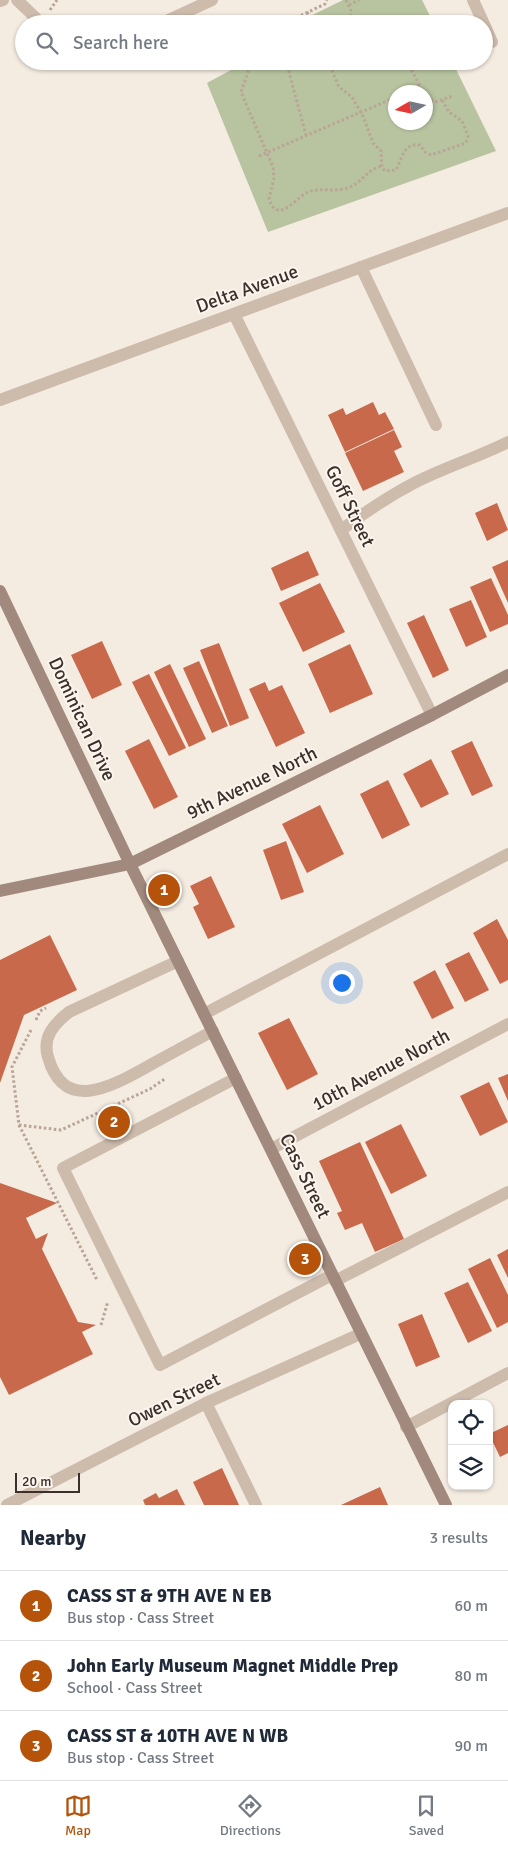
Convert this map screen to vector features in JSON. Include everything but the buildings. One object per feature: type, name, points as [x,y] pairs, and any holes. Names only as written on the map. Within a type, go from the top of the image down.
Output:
[{"type":"street","points":[[17,0],[33,15]]},
{"type":"street","points":[[180,15],[212,0]]},
{"type":"street","points":[[473,0],[480,15]]},
{"type":"street","name":"Delta Avenue","points":[[0,400],[508,213]]},
{"type":"street","points":[[361,267],[436,426]]},
{"type":"street","name":"Goff Street","points":[[234,314],[432,715]]},
{"type":"street","points":[[341,530],[367,510],[418,482],[508,442]]},
{"type":"street","name":"Dominican Drive","points":[[0,591],[130,864]]},
{"type":"street","name":"9th Avenue North","points":[[0,891],[130,864],[432,715],[508,675]]},
{"type":"street","points":[[204,1014],[508,854]]},
{"type":"street","name":"Cass Street","points":[[130,864],[360,1334],[446,1505]]},
{"type":"street","points":[[178,960],[69,1012],[55,1024],[48,1036],[46,1051],[51,1068],[62,1082],[76,1090],[102,1090],[213,1032]]},
{"type":"street","name":"10th Avenue North","points":[[271,1149],[508,1024]]},
{"type":"street","points":[[236,1078],[63,1168],[160,1365],[508,1192]]},
{"type":"street","name":"Owen Street","points":[[8,1505],[206,1403],[360,1334]]},
{"type":"street","points":[[406,1426],[508,1373]]},
{"type":"street","points":[[206,1403],[256,1505]]},
{"type":"path","points":[[301,15],[325,4],[327,0]]},
{"type":"path","points":[[346,0],[351,11],[350,15]]},
{"type":"path","points":[[349,6],[359,0]]},
{"type":"path","points":[[249,70],[241,92],[268,152],[274,175],[269,199],[274,207],[281,210],[288,208],[309,192],[339,190],[352,186],[372,169],[382,166]]},
{"type":"path","points":[[288,70],[306,135]]},
{"type":"path","points":[[332,70],[339,87],[349,94],[360,112],[373,144],[382,154],[382,166],[385,171],[396,170],[405,150],[413,145],[420,145],[425,152],[431,154],[466,143],[468,136],[462,121],[449,112],[442,100]]},
{"type":"path","points":[[412,70],[419,85]]},
{"type":"path","points":[[433,102],[453,96]]},
{"type":"path","points":[[259,156],[388,100]]},
{"type":"path","points":[[49,1007],[40,1011],[12,1066],[19,1124],[100,1286]]},
{"type":"path","points":[[101,1326],[108,1303],[104,1295]]},
{"type":"green space","points":[[343,0],[422,0],[430,15],[312,15]]},
{"type":"green space","points":[[231,70],[456,70],[496,151],[268,232],[207,83]]},
{"type":"place","name":"CASS ST & 9TH AVE N EB","points":[[164,890]]},
{"type":"place","name":"John Early Museum Magnet Middle Prep","points":[[114,1122]]},
{"type":"place","name":"CASS ST & 10TH AVE N WB","points":[[305,1259]]}]
